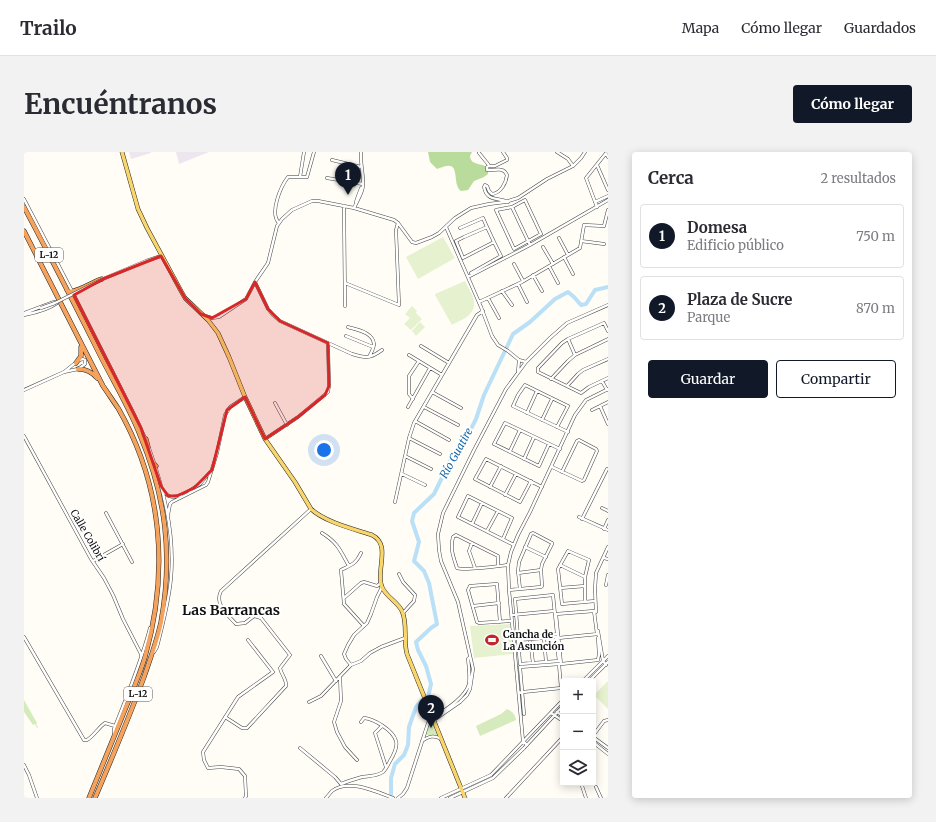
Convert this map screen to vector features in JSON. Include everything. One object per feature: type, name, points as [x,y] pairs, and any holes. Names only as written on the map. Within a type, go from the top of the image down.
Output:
[{"type":"highway","name":"L-12","points":[[24,208],[140,434],[158,489],[164,515],[167,572],[165,599],[160,623],[149,661],[133,705],[95,798]]},
{"type":"highway","name":"L-12","points":[[24,231],[102,386],[118,409],[133,438],[148,479],[157,521],[160,557],[158,593],[153,624],[144,659],[131,695],[89,798]]},
{"type":"highway","points":[[57,272],[65,278]]},
{"type":"highway","points":[[73,294],[103,278]]},
{"type":"highway","points":[[53,288],[56,298],[54,303],[59,305],[66,312]]},
{"type":"highway","points":[[67,290],[73,294]]},
{"type":"highway","points":[[73,294],[74,303]]},
{"type":"highway","points":[[76,363],[82,352],[80,341]]},
{"type":"highway","points":[[78,369],[87,370],[93,374],[102,386]]},
{"type":"highway","points":[[146,439],[148,456],[156,466]]},
{"type":"main road","points":[[122,152],[138,209],[161,256],[185,298],[213,326],[221,339],[245,397],[265,439],[295,482],[311,509],[325,519],[372,535],[378,539],[381,544],[381,585],[402,613],[407,654],[465,798]]},
{"type":"street","points":[[300,177],[304,152]]},
{"type":"street","points":[[279,223],[276,220],[275,215],[278,194],[287,177],[308,176],[314,152]]},
{"type":"street","points":[[354,208],[363,185],[361,152]]},
{"type":"street","points":[[489,166],[495,166],[507,160],[502,152]]},
{"type":"street","points":[[557,152],[568,159],[573,166]]},
{"type":"street","points":[[201,314],[208,318],[219,317],[246,298],[268,263],[279,223],[292,210],[312,201],[354,208],[394,220],[412,242],[416,243],[439,233],[455,218],[471,208],[508,202],[518,198],[547,179],[573,166],[585,152]]},
{"type":"street","points":[[479,153],[489,166],[487,168],[488,170],[502,170],[506,172],[507,176],[502,188],[495,193],[490,193],[485,185],[485,191],[492,199],[501,199],[508,202]]},
{"type":"street","points":[[607,153],[608,157]]},
{"type":"street","points":[[597,206],[586,178],[607,153]]},
{"type":"street","points":[[332,160],[361,167]]},
{"type":"street","points":[[597,165],[608,190]]},
{"type":"street","points":[[328,178],[363,185]]},
{"type":"street","points":[[596,202],[608,196]]},
{"type":"street","name":"L-12","points":[[24,200],[138,421],[156,466],[168,517],[172,550],[171,578],[157,647],[149,661]]},
{"type":"street","points":[[525,200],[541,234],[514,249],[496,210],[512,207],[525,200]]},
{"type":"street","points":[[468,277],[530,245],[608,200]]},
{"type":"street","points":[[344,206],[345,306]]},
{"type":"street","points":[[512,207],[530,245]]},
{"type":"street","points":[[479,302],[518,284],[580,248],[584,224],[604,226],[608,210]]},
{"type":"street","points":[[460,228],[483,218],[501,256],[471,273]]},
{"type":"street","points":[[344,283],[399,305],[396,230],[398,223]]},
{"type":"street","points":[[446,227],[479,302],[492,336],[498,345],[519,360],[526,362]]},
{"type":"street","points":[[464,258],[456,241],[487,227]]},
{"type":"street","points":[[558,238],[568,255]]},
{"type":"street","points":[[460,259],[494,242]]},
{"type":"street","points":[[581,242],[604,244]]},
{"type":"street","points":[[543,247],[553,264]]},
{"type":"street","points":[[24,314],[55,303],[103,278],[161,256]]},
{"type":"street","points":[[564,257],[573,274]]},
{"type":"street","points":[[514,264],[523,281]]},
{"type":"street","points":[[549,266],[558,283]]},
{"type":"street","points":[[533,275],[542,291]]},
{"type":"street","points":[[255,282],[268,308],[273,315],[280,320],[361,357],[369,357],[382,350]]},
{"type":"street","points":[[518,284],[528,302]]},
{"type":"street","points":[[502,291],[512,305]]},
{"type":"street","points":[[488,298],[499,318]]},
{"type":"street","points":[[24,314],[31,314],[54,303]]},
{"type":"street","points":[[398,798],[407,788],[432,715],[460,702],[467,695],[470,689],[473,669],[458,602],[441,561],[439,550],[438,534],[443,513],[506,389],[526,362],[567,323],[608,305]]},
{"type":"street","points":[[395,502],[409,438],[416,421],[477,315],[482,311]]},
{"type":"street","points":[[608,331],[604,323],[568,339],[562,343],[538,368],[538,372],[581,393],[589,387],[608,378]]},
{"type":"street","points":[[348,327],[364,332],[371,338],[374,343],[369,357]]},
{"type":"street","points":[[346,336],[373,347]]},
{"type":"street","points":[[568,339],[575,355]]},
{"type":"street","points":[[551,379],[575,355],[608,339]]},
{"type":"street","points":[[265,439],[298,417],[328,392],[330,386],[328,343]]},
{"type":"street","points":[[421,346],[449,363]]},
{"type":"street","points":[[409,355],[442,376]]},
{"type":"street","points":[[24,390],[64,372],[78,369],[84,366],[86,362],[83,359],[79,360],[64,372]]},
{"type":"street","points":[[567,386],[583,370],[608,359]]},
{"type":"street","points":[[518,373],[519,360]]},
{"type":"street","points":[[413,399],[409,394],[409,380],[419,361]]},
{"type":"street","points":[[408,407],[430,368]]},
{"type":"street","points":[[524,714],[509,590],[508,566],[511,552],[576,415],[586,400],[607,390],[602,381]]},
{"type":"street","points":[[557,427],[568,406],[525,385],[513,406],[527,413],[557,427],[568,432]]},
{"type":"street","points":[[527,413],[537,391]]},
{"type":"street","points":[[432,392],[461,408]]},
{"type":"street","points":[[168,517],[170,504],[172,502],[206,485],[208,482],[227,410],[245,397]]},
{"type":"street","points":[[542,420],[552,399]]},
{"type":"street","points":[[592,410],[608,402]]},
{"type":"street","points":[[275,403],[287,425]]},
{"type":"street","points":[[600,406],[608,424]]},
{"type":"street","points":[[424,407],[458,425]]},
{"type":"street","points":[[416,421],[449,440]]},
{"type":"street","points":[[550,444],[539,466],[494,444],[505,423],[534,437],[550,444],[560,449]]},
{"type":"street","points":[[510,452],[520,430]]},
{"type":"street","name":"Calle Colibrí","points":[[24,436],[92,561],[104,578],[136,643],[141,654],[141,658]]},
{"type":"street","points":[[524,458],[534,437]]},
{"type":"street","points":[[409,438],[440,454]]},
{"type":"street","points":[[552,467],[562,472],[582,481],[584,480],[597,451],[596,449],[579,440],[577,441],[562,472]]},
{"type":"street","points":[[405,456],[431,469]]},
{"type":"street","points":[[531,481],[520,502],[475,479],[486,459],[531,481],[542,487]]},
{"type":"street","points":[[490,487],[501,466]]},
{"type":"street","points":[[582,519],[607,470],[603,467]]},
{"type":"street","points":[[161,486],[168,496],[174,498],[200,484],[212,470]]},
{"type":"street","points":[[402,474],[425,485]]},
{"type":"street","points":[[505,495],[516,474]]},
{"type":"street","points":[[503,539],[512,518],[468,496],[458,517],[503,539],[514,544]]},
{"type":"street","points":[[472,524],[482,503]]},
{"type":"street","points":[[602,508],[608,511]]},
{"type":"street","points":[[225,717],[242,728],[247,728],[286,686],[287,682],[280,668],[290,655],[261,618],[254,616],[245,623],[236,624],[220,605],[219,596],[221,591],[311,509]]},
{"type":"street","points":[[487,531],[498,510]]},
{"type":"street","points":[[106,513],[132,562]]},
{"type":"street","points":[[578,517],[608,530]]},
{"type":"street","points":[[604,528],[608,520]]},
{"type":"street","points":[[322,533],[330,538],[339,547],[349,566]]},
{"type":"street","points":[[509,590],[520,589],[542,586],[542,564],[552,543],[533,533],[531,534],[519,562],[518,574],[520,589]]},
{"type":"street","points":[[498,566],[498,556],[456,535],[453,537],[451,547],[452,553],[457,568],[460,570],[508,566]]},
{"type":"street","points":[[472,543],[469,551],[475,568]]},
{"type":"street","points":[[92,561],[123,544]]},
{"type":"street","points":[[525,547],[546,557]]},
{"type":"street","points":[[598,634],[595,601],[596,573],[608,547]]},
{"type":"street","points":[[585,602],[585,577],[589,560],[568,550],[558,569],[562,604],[585,602],[595,601]]},
{"type":"street","points":[[361,553],[353,564],[340,570],[344,604],[364,626]]},
{"type":"street","points":[[604,558],[608,559]]},
{"type":"street","points":[[560,565],[585,577]]},
{"type":"street","points":[[518,574],[541,570]]},
{"type":"street","points":[[399,574],[403,582],[414,595],[414,602],[402,613]]},
{"type":"street","points":[[606,585],[608,575]]},
{"type":"street","points":[[343,598],[361,583],[364,582],[377,586],[381,585],[367,623],[354,635],[344,654],[351,666]]},
{"type":"street","points":[[500,622],[498,584],[470,586],[468,590],[477,622],[479,623],[500,622],[512,621]]},
{"type":"street","points":[[560,588],[585,586]]},
{"type":"street","points":[[553,594],[554,611],[556,634],[518,638],[515,599],[553,594]]},
{"type":"street","points":[[473,606],[499,604]]},
{"type":"street","points":[[512,615],[554,611]]},
{"type":"street","points":[[598,638],[598,660],[562,664],[556,614],[594,611],[603,661]]},
{"type":"street","name":"L-12","points":[[114,737],[115,726],[146,646],[150,627],[153,624]]},
{"type":"street","points":[[558,638],[598,634]]},
{"type":"street","points":[[24,637],[84,740],[90,738],[100,726],[105,723],[115,726]]},
{"type":"street","points":[[556,637],[559,661],[520,664],[517,653],[518,640],[556,637]]},
{"type":"street","points":[[309,702],[321,696],[351,666],[361,661],[370,653],[381,646],[405,638]]},
{"type":"street","points":[[544,638],[546,662]]},
{"type":"street","points":[[530,639],[533,663]]},
{"type":"street","points":[[245,798],[245,776],[239,769],[221,767],[208,768],[204,760],[203,752],[238,697],[273,672],[248,640]]},
{"type":"street","points":[[136,643],[142,648],[146,646]]},
{"type":"street","points":[[321,656],[336,681]]},
{"type":"street","points":[[586,678],[608,656]]},
{"type":"street","points":[[592,678],[607,663],[603,661]]},
{"type":"street","points":[[521,692],[561,688],[559,664],[520,667],[521,692],[523,741],[527,745]]},
{"type":"street","points":[[340,677],[341,701],[334,722],[345,748],[357,760]]},
{"type":"street","points":[[450,798],[491,775],[560,703]]},
{"type":"street","points":[[441,798],[493,778],[527,745],[560,709]]},
{"type":"street","points":[[554,710],[560,714]]},
{"type":"street","points":[[551,713],[560,719]]},
{"type":"street","points":[[326,798],[332,791],[352,780],[384,772],[394,755],[396,743],[395,738],[376,721],[365,718],[362,719],[361,722]]},
{"type":"street","points":[[596,733],[604,721],[608,720]]},
{"type":"street","points":[[382,726],[375,733],[386,768]]},
{"type":"street","points":[[422,741],[432,736],[441,739]]},
{"type":"street","points":[[596,738],[608,748]]},
{"type":"street","points":[[506,798],[560,740]]},
{"type":"street","points":[[596,744],[608,754]]},
{"type":"street","points":[[300,748],[335,777],[341,786]]},
{"type":"street","points":[[24,765],[31,779],[37,798]]},
{"type":"street","points":[[341,786],[358,786],[393,798]]},
{"type":"street","points":[[582,786],[586,798]]},
{"type":"street","points":[[596,787],[601,798]]},
{"type":"highlighted area","points":[[161,256],[185,298],[201,314],[212,318],[246,299],[255,282],[268,309],[280,321],[328,343],[329,386],[325,395],[298,417],[265,439],[245,397],[227,410],[212,470],[194,488],[177,496],[168,496],[161,486],[141,428],[74,295],[103,279]]},
{"type":"shaded area","points":[[129,152],[151,152],[151,153],[131,159]]},
{"type":"shaded area","points":[[176,152],[209,152],[179,164]]},
{"type":"green space","points":[[428,152],[472,152],[470,156],[472,161],[485,166],[488,174],[474,181],[468,190],[461,191],[458,188],[455,171],[453,168],[451,166],[447,166],[437,169],[430,162]]},
{"type":"green space","points":[[443,237],[455,258],[418,279],[406,257]]},
{"type":"green space","points":[[465,281],[473,296],[473,310],[468,316],[452,325],[435,294]]},
{"type":"green space","points":[[412,306],[422,319],[411,330],[404,324],[410,318],[405,314]]},
{"type":"green space","points":[[420,322],[425,327],[416,336],[412,331]]},
{"type":"green space","name":"Cancha de La Asunción","points":[[510,624],[513,654],[474,658],[470,626]]},
{"type":"green space","points":[[608,681],[608,709],[596,697],[596,693]]},
{"type":"green space","points":[[24,700],[37,723],[37,728],[35,724],[33,725],[24,712]]},
{"type":"green space","points":[[507,709],[513,713],[516,720],[480,736],[476,726],[501,714]]},
{"type":"green space","points":[[431,721],[437,735],[425,735]]},
{"type":"waterway","name":"Río Guatire","points":[[428,697],[431,684],[426,666],[418,650],[416,642],[437,624],[429,583],[424,571],[414,561],[419,542],[412,521],[414,513],[434,494],[453,455],[464,443],[476,419],[484,395],[513,334],[530,322],[555,299],[568,292],[581,305],[586,304],[595,290],[608,287]]},
{"type":"waterway","name":"Río Guatire","points":[[390,798],[391,778],[395,764],[404,755],[408,745],[409,727],[416,707],[422,700]]},
{"type":"place","name":"Domesa","points":[[348,195]]},
{"type":"place","name":"Cancha de La Asunción","points":[[492,640]]},
{"type":"place","name":"Plaza de Sucre","points":[[431,728]]},
{"type":"district","name":"Las Barrancas","points":[[231,610]]}]
